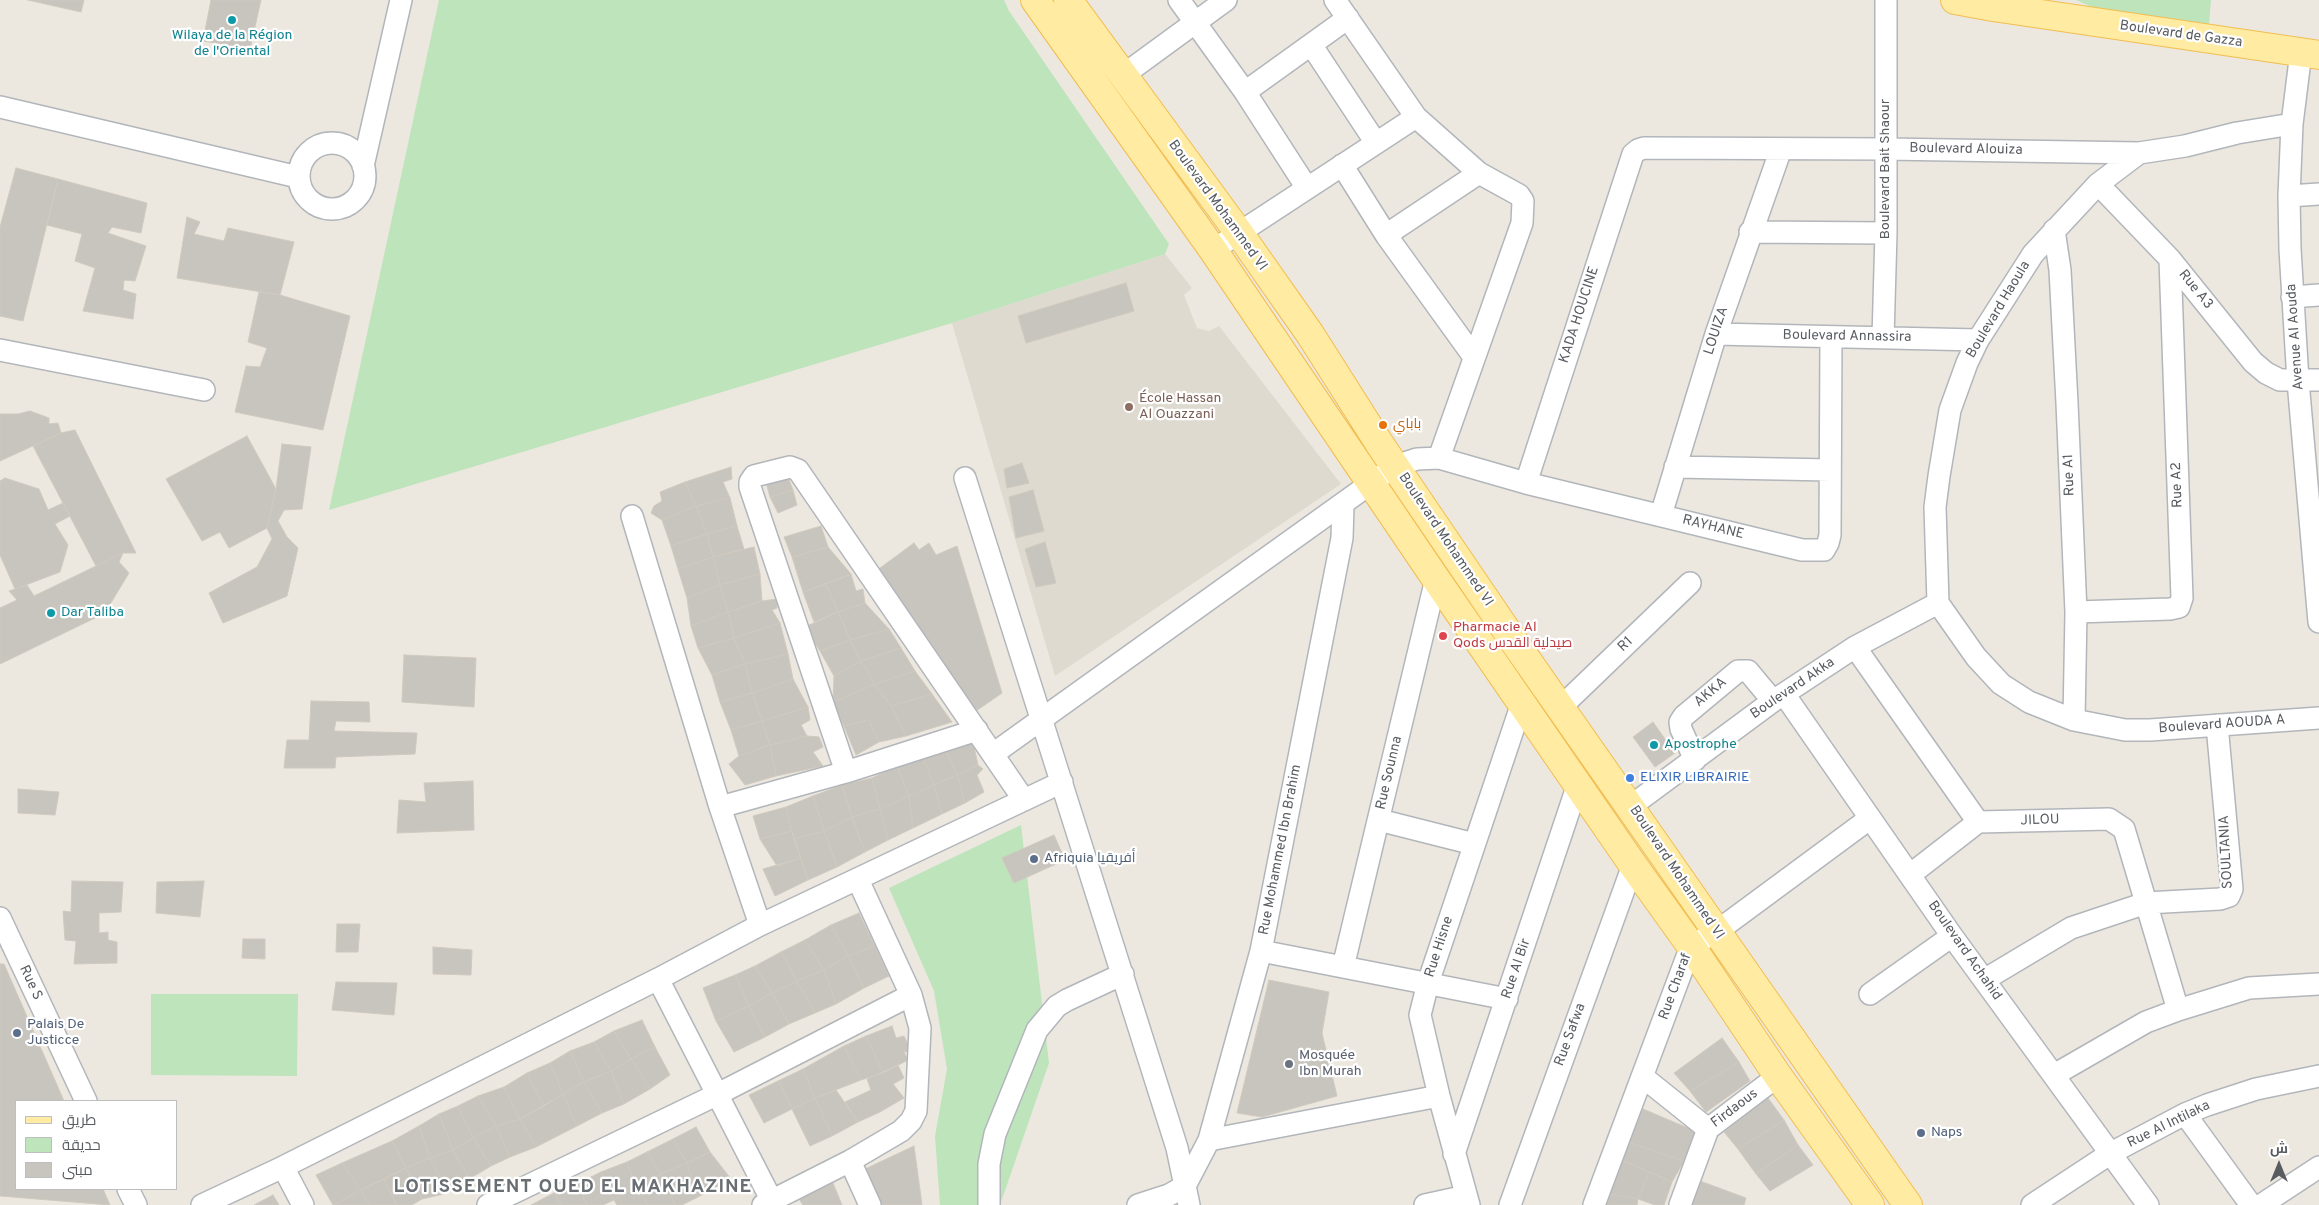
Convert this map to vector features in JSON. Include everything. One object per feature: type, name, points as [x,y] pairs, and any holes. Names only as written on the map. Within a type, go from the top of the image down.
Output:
[{"type":"main road","name":"Boulevard Mohammed VI","points":[[1034,0],[1213,250],[1370,484],[1691,946],[1778,1076],[1870,1205]]},
{"type":"main road","name":"Boulevard Mohammed VI","points":[[1068,0],[1239,233],[1310,334],[1394,466],[1631,806],[1716,932],[1908,1205]]},
{"type":"main road","name":"Boulevard de Gazza","points":[[1955,0],[2059,9],[2310,54]]},
{"type":"street","points":[[363,166],[401,0]]},
{"type":"street","points":[[1179,0],[1245,92],[1307,188]]},
{"type":"street","points":[[1122,76],[1226,0]]},
{"type":"street","points":[[1334,0],[1416,116],[1479,173],[1519,195],[1523,201],[1522,223],[1439,458]]},
{"type":"street","name":"Boulevard Bait Shaour","points":[[1883,338],[1886,233],[1886,0]]},
{"type":"street","points":[[1245,92],[1312,46],[1348,18]]},
{"type":"street","points":[[1312,46],[1376,143]]},
{"type":"street","name":"Avenue Al Aouda","points":[[2310,54],[2292,124],[2289,196],[2292,297],[2309,380],[2319,622]]},
{"type":"street","points":[[0,107],[298,177]]},
{"type":"street","points":[[1213,250],[1416,116]]},
{"type":"street","name":"Boulevard Alouiza","points":[[1638,150],[1644,148],[1886,149],[2139,153],[2185,146],[2238,132],[2292,124]]},
{"type":"street","points":[[326,143],[338,143],[349,147],[358,155],[363,166],[365,178],[362,190],[354,200],[343,207],[331,209],[319,206],[308,199],[301,189],[298,177],[300,165],[306,154],[315,147],[326,143]]},
{"type":"street","name":"LOUIZA","points":[[1661,514],[1716,334],[1750,232],[1781,149]]},
{"type":"street","name":"KADA HOUCINE","points":[[1526,483],[1633,154],[1638,150]]},
{"type":"street","name":"Boulevard Haoula","points":[[1938,603],[1935,507],[1942,455],[1953,402],[1967,363],[1978,340],[2018,274],[2054,230],[2098,184],[2139,153]]},
{"type":"street","points":[[1342,165],[1386,235],[1474,357]]},
{"type":"street","points":[[1386,235],[1479,173]]},
{"type":"street","name":"Rue A3","points":[[2098,184],[2170,259],[2253,362],[2266,373],[2280,380],[2309,380]]},
{"type":"street","points":[[2289,196],[2319,194]]},
{"type":"street","name":"Rue A1","points":[[2054,230],[2060,270],[2076,612],[2074,720]]},
{"type":"street","points":[[1750,232],[1886,233]]},
{"type":"street","name":"Rue A2","points":[[2076,612],[2170,609],[2179,606],[2182,598],[2170,259]]},
{"type":"street","points":[[2292,297],[2319,295]]},
{"type":"street","name":"Boulevard Annassira","points":[[1716,334],[1978,340]]},
{"type":"street","name":"RAYHANE","points":[[1394,466],[1417,459],[1439,458],[1526,483],[1661,514],[1802,550],[1824,550],[1830,535],[1830,337]]},
{"type":"street","points":[[0,350],[204,390]]},
{"type":"street","points":[[993,754],[1343,505],[1394,466]]},
{"type":"street","points":[[846,772],[750,487],[750,482],[754,476],[790,467],[798,470],[978,730],[1024,800]]},
{"type":"street","points":[[1675,467],[1830,470]]},
{"type":"street","points":[[964,478],[1177,1148],[1187,1196],[1169,1195],[1138,1205]]},
{"type":"street","name":"Rue Mohammed Ibn Brahim","points":[[1187,1196],[1209,1140],[1262,951],[1342,538],[1343,505]]},
{"type":"street","points":[[632,516],[720,807],[760,925]]},
{"type":"street","name":"Rue Sounna","points":[[1343,966],[1380,820],[1436,579]]},
{"type":"street","name":"R1","points":[[1561,707],[1690,583]]},
{"type":"street","points":[[1938,603],[1976,657],[2001,684],[2029,702],[2074,720]]},
{"type":"street","name":"Boulevard Akka","points":[[1631,806],[1778,697],[1855,647],[1938,603]]},
{"type":"street","points":[[1855,647],[1978,822],[1911,874]]},
{"type":"street","name":"AKKA","points":[[1695,760],[1681,729],[1680,722],[1684,716],[1738,671],[1748,672],[1778,697]]},
{"type":"street","name":"Boulevard Achahid","points":[[1778,697],[1911,874],[1952,936],[2148,1205]]},
{"type":"street","name":"Rue Hisne","points":[[1468,1200],[1454,1154],[1420,1015],[1428,983],[1522,703]]},
{"type":"street","name":"Boulevard AOUDA A","points":[[2074,720],[2125,730],[2319,718]]},
{"type":"street","name":"SOULTANIA","points":[[2146,902],[2220,899],[2229,896],[2232,889],[2217,725]]},
{"type":"street","points":[[720,807],[846,772],[978,730]]},
{"type":"street","points":[[202,1205],[283,1167],[658,979],[760,925],[1062,782]]},
{"type":"street","name":"Rue Al Bir","points":[[1454,1154],[1578,784]]},
{"type":"street","name":"Rue Charaf","points":[[1594,1205],[1691,946],[1716,932],[1869,819]]},
{"type":"street","name":"JILOU","points":[[1978,822],[2108,819],[2124,829],[2178,1010]]},
{"type":"street","points":[[1380,820],[1474,844]]},
{"type":"street","name":"Rue Safwa","points":[[1510,1205],[1633,865]]},
{"type":"street","points":[[658,979],[769,1204],[902,1131],[911,1121],[916,1111],[920,1028],[911,995],[858,880]]},
{"type":"street","points":[[1984,980],[2071,928],[2146,902]]},
{"type":"street","name":"Rue S","points":[[0,918],[7,949],[85,1100]]},
{"type":"street","points":[[1870,994],[1952,936]]},
{"type":"street","points":[[1262,951],[1507,999]]},
{"type":"street","points":[[989,1205],[989,1164],[995,1134],[1037,1030],[1057,1006],[1123,974]]},
{"type":"street","points":[[2054,1074],[2146,1022],[2178,1010],[2249,988],[2319,984]]},
{"type":"street","points":[[488,1205],[716,1095],[911,995]]},
{"type":"street","name":"Firdaous","points":[[1680,1205],[1708,1130],[1778,1076]]},
{"type":"street","name":"Rue Al Intilaka","points":[[2032,1205],[2111,1153],[2185,1114],[2256,1089],[2319,1076]]},
{"type":"street","points":[[1643,1077],[1708,1130]]},
{"type":"street","points":[[1209,1140],[1439,1096]]},
{"type":"street","points":[[2185,1114],[2251,1205]]},
{"type":"street","points":[[850,1161],[870,1205]]},
{"type":"street","points":[[283,1167],[303,1205]]},
{"type":"street","points":[[2261,1205],[2319,1167]]},
{"type":"street","points":[[128,1190],[136,1205]]},
{"type":"street","points":[[1425,1205],[1468,1200]]},
{"type":"shaded area","name":"École Hassan Al Ouazzani","points":[[1165,254],[1192,288],[1184,295],[1197,328],[1209,331],[1219,326],[1341,484],[1055,676],[952,323]]},
{"type":"green space","points":[[439,0],[1004,0],[1009,11],[1169,244],[1165,254],[952,323],[329,510]]},
{"type":"green space","points":[[2076,0],[2211,0],[2209,24],[2106,13]]},
{"type":"green space","points":[[1021,825],[1049,1063],[1000,1205],[940,1205],[935,1136],[947,1069],[934,991],[889,888]]},
{"type":"green space","points":[[151,994],[298,994],[297,1076],[151,1075]]},
{"type":"building","points":[[28,0],[84,0],[81,12]]},
{"type":"building","name":"Wilaya de la Région de l'Oriental","points":[[211,0],[261,0],[250,49],[203,41]]},
{"type":"building","points":[[16,168],[58,179],[23,321],[0,316],[0,227]]},
{"type":"building","points":[[58,179],[147,203],[141,233],[112,227],[108,233],[146,246],[135,281],[124,280],[123,290],[136,294],[133,319],[83,311],[95,268],[75,261],[82,234],[47,225]]},
{"type":"building","points":[[187,217],[200,222],[194,234],[224,241],[228,228],[294,242],[280,295],[177,278]]},
{"type":"building","points":[[1126,283],[1134,311],[1026,343],[1018,316]]},
{"type":"building","points":[[259,292],[280,295],[350,316],[323,430],[235,412],[246,366],[260,367],[267,348],[248,342]]},
{"type":"building","points":[[30,411],[49,418],[49,424],[58,423],[61,433],[0,461],[0,414],[18,414]]},
{"type":"building","name":"Dar Taliba","points":[[75,430],[136,553],[123,553],[96,566],[33,446],[61,433]]},
{"type":"building","points":[[247,436],[276,489],[267,528],[229,548],[220,532],[202,541],[166,479]]},
{"type":"building","points":[[282,444],[311,447],[302,509],[284,510],[278,521],[287,537],[298,548],[287,596],[223,623],[209,593],[257,567],[272,539],[267,528],[276,489]]},
{"type":"building","points":[[1022,463],[1029,483],[1007,488],[1004,469]]},
{"type":"building","points":[[731,467],[732,479],[723,482],[730,498],[696,506],[685,482]]},
{"type":"building","points":[[786,472],[793,490],[770,497],[765,479]]},
{"type":"building","name":"Dar Taliba","points":[[5,478],[39,489],[48,510],[63,503],[70,516],[55,524],[68,545],[60,572],[15,589],[0,555],[0,481]]},
{"type":"building","points":[[685,482],[696,506],[662,520],[651,513],[654,506],[662,501],[660,492]]},
{"type":"building","points":[[793,490],[797,505],[778,513],[770,497]]},
{"type":"building","points":[[1033,490],[1044,531],[1016,538],[1009,497]]},
{"type":"building","points":[[730,498],[737,526],[707,534],[696,506]]},
{"type":"building","points":[[696,506],[707,534],[671,546],[662,520]]},
{"type":"building","points":[[737,526],[744,549],[713,557],[707,534]]},
{"type":"building","points":[[821,526],[828,547],[792,557],[784,537]]},
{"type":"building","points":[[707,534],[713,557],[678,569],[671,546]]},
{"type":"building","points":[[1045,542],[1056,583],[1036,587],[1025,549]]},
{"type":"building","points":[[914,543],[919,550],[929,543],[936,555],[957,546],[1002,693],[976,711],[876,571]]},
{"type":"building","points":[[754,547],[760,574],[720,585],[713,557]]},
{"type":"building","points":[[828,547],[851,574],[803,592],[792,557]]},
{"type":"building","name":"Dar Taliba","points":[[123,553],[119,562],[129,573],[109,606],[95,618],[0,664],[0,608],[17,600],[9,591],[27,585],[34,596]]},
{"type":"building","points":[[713,557],[720,585],[687,598],[678,569]]},
{"type":"building","points":[[760,574],[762,601],[728,612],[720,585]]},
{"type":"building","points":[[851,574],[856,591],[863,589],[865,603],[838,612],[826,584]]},
{"type":"building","points":[[826,584],[838,612],[814,622],[803,592]]},
{"type":"building","points":[[720,585],[728,612],[691,626],[687,598]]},
{"type":"building","points":[[777,599],[777,608],[772,610],[780,623],[734,638],[728,612],[762,601]]},
{"type":"building","points":[[865,603],[889,629],[850,640],[838,612]]},
{"type":"building","points":[[728,612],[734,638],[698,648],[691,626]]},
{"type":"building","points":[[838,612],[850,640],[820,651],[805,627]]},
{"type":"building","points":[[780,623],[788,654],[745,664],[734,638]]},
{"type":"building","points":[[889,629],[901,648],[861,661],[850,640]]},
{"type":"building","points":[[734,638],[745,664],[712,675],[698,648]]},
{"type":"building","points":[[850,640],[861,661],[834,676],[820,651]]},
{"type":"building","points":[[901,648],[915,671],[875,684],[861,661]]},
{"type":"building","points":[[788,654],[793,679],[752,693],[745,664]]},
{"type":"building","points":[[404,655],[476,658],[474,707],[402,702]]},
{"type":"building","points":[[861,661],[875,684],[833,702],[834,676]]},
{"type":"building","points":[[745,664],[752,693],[720,702],[712,675]]},
{"type":"building","points":[[915,671],[932,694],[891,706],[875,684]]},
{"type":"building","points":[[793,679],[808,707],[762,721],[752,693]]},
{"type":"building","points":[[875,684],[891,706],[906,736],[879,742],[869,720],[844,726],[833,702]]},
{"type":"building","points":[[752,693],[762,721],[731,730],[720,702]]},
{"type":"building","points":[[932,694],[952,722],[906,736],[891,706]]},
{"type":"building","points":[[311,701],[369,702],[370,722],[336,721],[334,731],[417,733],[415,754],[336,757],[335,768],[284,768],[287,740],[309,740]]},
{"type":"building","points":[[808,707],[810,720],[801,725],[807,736],[770,745],[762,721]]},
{"type":"building","points":[[869,720],[879,742],[856,755],[844,726]]},
{"type":"building","points":[[762,721],[770,745],[739,756],[731,730]]},
{"type":"building","name":"Apostrophe","points":[[1653,722],[1675,753],[1655,767],[1633,737]]},
{"type":"building","points":[[807,736],[819,737],[823,747],[813,752],[823,766],[776,776],[770,745]]},
{"type":"building","points":[[973,742],[978,765],[957,775],[947,752]]},
{"type":"building","points":[[770,745],[776,776],[745,785],[729,764],[739,756]]},
{"type":"building","points":[[947,752],[957,775],[934,785],[923,757]]},
{"type":"building","points":[[923,757],[934,785],[909,796],[897,766]]},
{"type":"building","points":[[978,765],[983,769],[977,775],[984,792],[965,803],[957,775]]},
{"type":"building","points":[[897,766],[909,796],[880,809],[872,778]]},
{"type":"building","points":[[957,775],[965,803],[942,814],[934,785]]},
{"type":"building","points":[[872,778],[880,809],[852,817],[842,785]]},
{"type":"building","points":[[473,781],[474,830],[397,833],[399,800],[426,802],[424,783]]},
{"type":"building","points":[[842,785],[852,817],[824,831],[813,796]]},
{"type":"building","points":[[934,785],[942,814],[913,828],[909,796]]},
{"type":"building","points":[[18,789],[59,792],[55,815],[18,813]]},
{"type":"building","points":[[813,796],[824,831],[794,839],[786,807]]},
{"type":"building","points":[[909,796],[913,828],[888,840],[880,809]]},
{"type":"building","points":[[786,807],[792,831],[760,839],[753,816]]},
{"type":"building","points":[[880,809],[888,840],[865,852],[852,817]]},
{"type":"building","points":[[852,817],[865,852],[837,867],[824,831]]},
{"type":"building","points":[[792,831],[801,858],[777,866],[760,839]]},
{"type":"building","points":[[824,831],[837,867],[808,880],[794,839]]},
{"type":"building","name":"Afriquia أفريقيا","points":[[1054,835],[1065,860],[1014,883],[1002,858]]},
{"type":"building","points":[[801,858],[808,880],[775,896],[763,869]]},
{"type":"building","points":[[72,881],[123,882],[121,912],[99,913],[99,933],[108,932],[108,940],[117,942],[117,963],[74,964],[76,941],[65,940],[63,911],[71,912]]},
{"type":"building","points":[[204,881],[200,917],[156,913],[157,882]]},
{"type":"building","points":[[859,913],[875,946],[848,956],[831,925]]},
{"type":"building","points":[[337,924],[360,924],[358,952],[336,952]]},
{"type":"building","points":[[831,925],[848,956],[824,970],[805,940]]},
{"type":"building","points":[[243,939],[265,939],[265,959],[242,958]]},
{"type":"building","points":[[805,940],[824,970],[797,981],[781,952]]},
{"type":"building","points":[[875,946],[889,976],[864,988],[848,956]]},
{"type":"building","points":[[433,947],[472,950],[471,975],[433,974]]},
{"type":"building","points":[[781,952],[797,981],[772,993],[755,966]]},
{"type":"building","points":[[848,956],[864,988],[836,1004],[824,970]]},
{"type":"building","name":"Palais De Justicce","points":[[0,964],[4,964],[64,1100],[15,1100],[15,1190],[103,1190],[110,1205],[0,1196]]},
{"type":"building","points":[[755,966],[772,993],[749,1006],[735,975]]},
{"type":"building","points":[[824,970],[836,1004],[815,1013],[797,981]]},
{"type":"building","points":[[735,975],[749,1006],[716,1021],[703,988]]},
{"type":"building","name":"Mosquée Ibn Murah","points":[[1269,980],[1329,992],[1322,1033],[1337,1096],[1262,1117],[1237,1113]]},
{"type":"building","points":[[797,981],[815,1013],[789,1024],[772,993]]},
{"type":"building","points":[[336,982],[397,983],[394,1015],[332,1010]]},
{"type":"building","points":[[772,993],[789,1024],[765,1037],[749,1006]]},
{"type":"building","points":[[749,1006],[765,1037],[734,1052],[716,1021]]},
{"type":"building","points":[[642,1020],[655,1047],[631,1059],[614,1031]]},
{"type":"building","points":[[892,1026],[896,1038],[904,1036],[911,1051],[904,1052],[908,1060],[883,1073],[866,1036]]},
{"type":"building","points":[[614,1031],[631,1059],[611,1071],[594,1042]]},
{"type":"building","points":[[866,1036],[883,1073],[861,1080],[844,1046]]},
{"type":"building","points":[[1722,1038],[1739,1062],[1690,1091],[1674,1073]]},
{"type":"building","points":[[594,1042],[611,1071],[584,1082],[570,1051]]},
{"type":"building","points":[[844,1046],[861,1080],[815,1098],[803,1069]]},
{"type":"building","points":[[655,1047],[670,1075],[650,1089],[631,1059]]},
{"type":"building","points":[[570,1051],[584,1082],[563,1094],[550,1063]]},
{"type":"building","points":[[631,1059],[650,1089],[624,1104],[611,1071]]},
{"type":"building","points":[[1739,1062],[1750,1081],[1706,1112],[1690,1091]]},
{"type":"building","points":[[550,1063],[563,1094],[544,1106],[527,1073]]},
{"type":"building","points":[[898,1065],[904,1078],[893,1084],[904,1098],[858,1122],[845,1102],[871,1090],[867,1079]]},
{"type":"building","points":[[803,1069],[815,1098],[792,1109],[778,1081]]},
{"type":"building","points":[[611,1071],[624,1104],[602,1113],[584,1082]]},
{"type":"building","points":[[527,1073],[544,1106],[520,1119],[504,1087]]},
{"type":"building","points":[[778,1081],[792,1109],[764,1123],[749,1095]]},
{"type":"building","points":[[584,1082],[602,1113],[577,1126],[563,1094]]},
{"type":"building","points":[[504,1087],[520,1119],[496,1126],[478,1096]]},
{"type":"building","points":[[836,1090],[858,1122],[832,1136],[815,1098]]},
{"type":"building","points":[[563,1094],[577,1126],[536,1147],[520,1119]]},
{"type":"building","points":[[478,1096],[496,1126],[473,1138],[458,1106]]},
{"type":"building","points":[[815,1098],[832,1136],[810,1146],[792,1109]]},
{"type":"building","points":[[1768,1098],[1784,1120],[1738,1149],[1724,1132]]},
{"type":"building","points":[[458,1106],[473,1138],[453,1150],[439,1114]]},
{"type":"building","points":[[1643,1109],[1695,1131],[1684,1161],[1628,1142]]},
{"type":"building","points":[[439,1114],[453,1150],[430,1158],[419,1126]]},
{"type":"building","points":[[520,1119],[536,1147],[510,1157],[496,1126]]},
{"type":"building","points":[[1784,1120],[1798,1145],[1756,1174],[1738,1149]]},
{"type":"building","points":[[419,1126],[430,1158],[406,1168],[392,1141]]},
{"type":"building","points":[[496,1126],[510,1157],[491,1166],[473,1138]]},
{"type":"building","points":[[696,1127],[710,1152],[687,1163],[673,1139]]},
{"type":"building","points":[[473,1138],[491,1166],[469,1179],[453,1150]]},
{"type":"building","points":[[673,1139],[687,1163],[661,1174],[647,1152]]},
{"type":"building","points":[[392,1141],[406,1168],[361,1190],[342,1163]]},
{"type":"building","points":[[1628,1142],[1684,1161],[1672,1182],[1622,1160]]},
{"type":"building","points":[[1798,1145],[1813,1165],[1770,1191],[1756,1174]]},
{"type":"building","points":[[914,1146],[922,1205],[878,1205],[863,1170]]},
{"type":"building","points":[[453,1150],[469,1179],[448,1193],[430,1158]]},
{"type":"building","points":[[647,1152],[661,1174],[636,1187],[627,1162]]},
{"type":"building","points":[[710,1152],[731,1179],[698,1197],[687,1163]]},
{"type":"building","points":[[430,1158],[448,1193],[422,1199],[406,1168]]},
{"type":"building","points":[[1622,1160],[1649,1172],[1638,1199],[1608,1194]]},
{"type":"building","points":[[627,1162],[636,1187],[614,1200],[601,1172]]},
{"type":"building","points":[[342,1163],[361,1190],[333,1205],[316,1175]]},
{"type":"building","points":[[687,1163],[698,1197],[682,1205],[675,1205],[661,1174]]},
{"type":"building","points":[[406,1168],[422,1199],[412,1205],[397,1205],[384,1179]]},
{"type":"building","points":[[601,1172],[614,1200],[603,1205],[587,1205],[577,1184]]},
{"type":"building","points":[[1649,1172],[1672,1182],[1664,1205],[1655,1205],[1638,1199]]},
{"type":"building","points":[[661,1174],[675,1205],[648,1205],[636,1187]]},
{"type":"building","points":[[384,1179],[397,1205],[370,1205],[361,1190]]},
{"type":"building","points":[[1700,1181],[1746,1198],[1744,1205],[1690,1205]]},
{"type":"building","points":[[833,1183],[842,1205],[803,1205],[799,1199]]},
{"type":"building","points":[[577,1184],[587,1205],[562,1205],[554,1193]]},
{"type":"building","points":[[636,1187],[648,1205],[617,1205],[614,1200]]},
{"type":"building","points":[[361,1190],[370,1205],[333,1205]]},
{"type":"building","points":[[554,1193],[562,1205],[531,1205]]},
{"type":"building","points":[[1608,1194],[1638,1199],[1637,1205],[1605,1205]]},
{"type":"building","points":[[273,1195],[279,1205],[254,1205]]},
{"type":"place","name":"Wilaya de la Région de l'Oriental","points":[[232,20]]},
{"type":"place","name":"École Hassan Al Ouazzani","points":[[1129,407]]},
{"type":"place","name":"باباي","points":[[1383,425]]},
{"type":"place","name":"Dar Taliba","points":[[51,613]]},
{"type":"place","name":"Pharmacie Al Qods صيدلية القدس","points":[[1443,636]]},
{"type":"place","name":"Apostrophe","points":[[1654,745]]},
{"type":"place","name":"ELIXIR LIBRAIRIE","points":[[1630,778]]},
{"type":"place","name":"Afriquia أفريقيا","points":[[1034,859]]},
{"type":"place","name":"Palais De Justicce","points":[[17,1033]]},
{"type":"place","name":"Mosquée Ibn Murah","points":[[1289,1064]]},
{"type":"place","name":"Naps","points":[[1921,1133]]},
{"type":"district","name":"LOTISSEMENT OUED EL MAKHAZINE","points":[[573,1188]]}]
